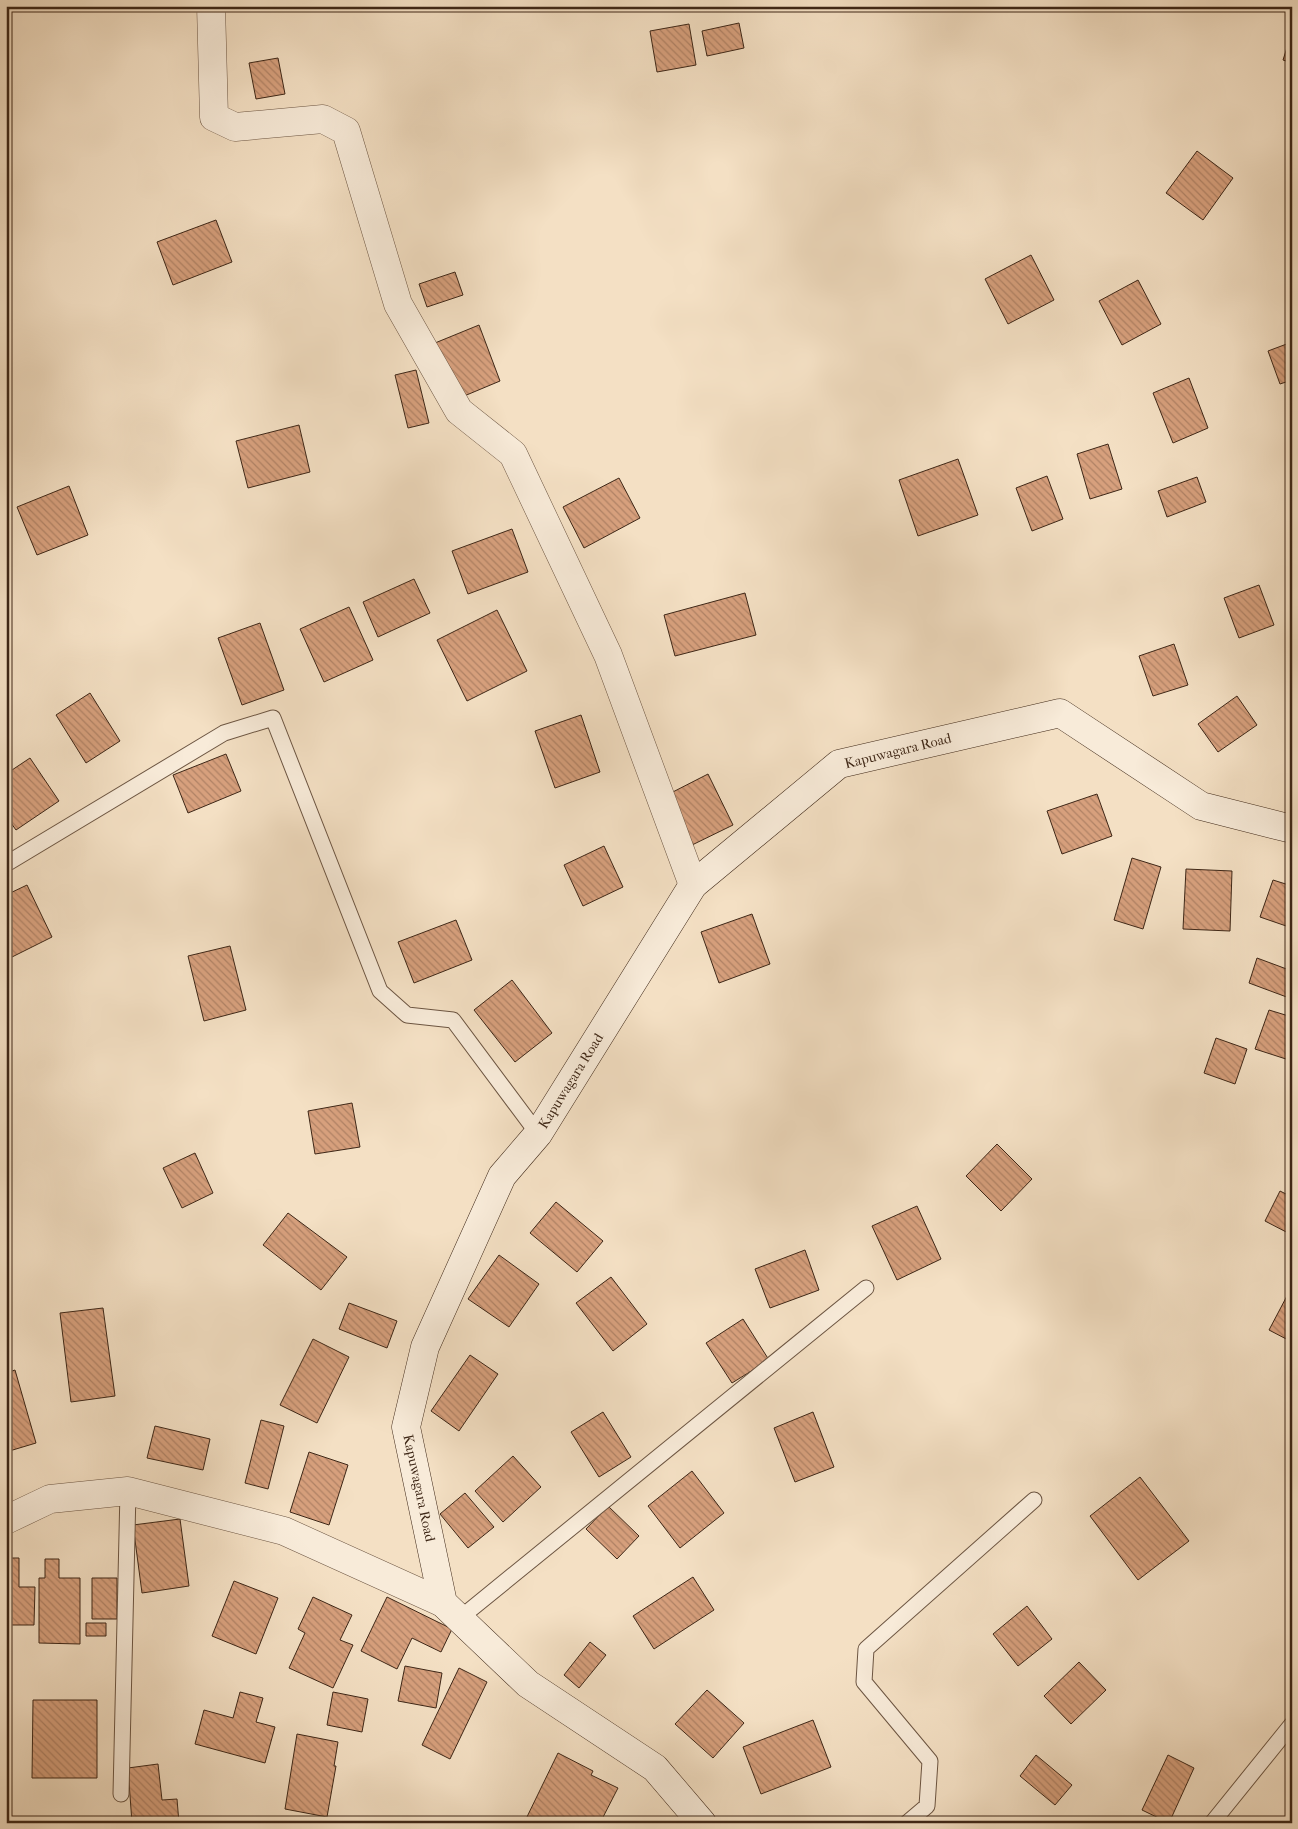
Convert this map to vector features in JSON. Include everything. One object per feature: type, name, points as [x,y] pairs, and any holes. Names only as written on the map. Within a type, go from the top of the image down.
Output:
[{"type":"street","points":[[211,6],[214,117],[236,127],[323,119],[346,131],[398,304],[459,411],[513,454],[608,655],[693,885]]},
{"type":"street","name":"Kapuwagara Road","points":[[451,1611],[406,1427],[425,1346],[502,1176],[538,1134],[693,885],[839,764],[1060,713],[1201,806],[1292,829]]},
{"type":"street","points":[[6,1520],[50,1499],[128,1491],[284,1531],[451,1611],[528,1684],[656,1768],[702,1823]]},
{"type":"lane","points":[[6,864],[224,733],[273,718],[380,990],[407,1015],[453,1020],[538,1134]]},
{"type":"lane","points":[[451,1611],[866,1288]]},
{"type":"lane","points":[[121,1794],[128,1491]]},
{"type":"lane","points":[[907,1823],[927,1806],[930,1761],[864,1682],[866,1649],[1034,1500]]},
{"type":"lane","points":[[1212,1823],[1292,1724]]},
{"type":"building","points":[[739,23],[744,48],[707,56],[702,31]]},
{"type":"building","points":[[689,24],[696,65],[657,72],[650,31]]},
{"type":"building","points":[[1292,32],[1292,63],[1283,60]]},
{"type":"building","points":[[278,58],[285,94],[256,99],[249,63]]},
{"type":"building","points":[[1197,151],[1233,178],[1203,220],[1166,193]]},
{"type":"building","points":[[216,220],[232,262],[173,285],[157,242]]},
{"type":"building","points":[[1031,255],[1054,300],[1008,324],[985,279]]},
{"type":"building","points":[[455,272],[463,295],[427,307],[419,284]]},
{"type":"building","points":[[1138,280],[1161,324],[1122,345],[1099,301]]},
{"type":"building","points":[[479,325],[500,381],[457,399],[435,343]]},
{"type":"building","points":[[1292,342],[1292,380],[1280,384],[1268,351]]},
{"type":"building","points":[[416,370],[429,423],[408,428],[395,375]]},
{"type":"building","points":[[1189,378],[1208,428],[1173,443],[1153,393]]},
{"type":"building","points":[[299,425],[310,472],[248,488],[236,441]]},
{"type":"building","points":[[1108,444],[1122,489],[1090,499],[1077,454]]},
{"type":"building","points":[[958,459],[978,515],[918,536],[899,480]]},
{"type":"building","points":[[1047,476],[1063,519],[1032,531],[1016,488]]},
{"type":"building","points":[[1197,477],[1206,502],[1167,517],[1158,491]]},
{"type":"building","points":[[619,478],[640,518],[584,548],[563,507]]},
{"type":"building","points":[[69,486],[88,535],[37,555],[17,507]]},
{"type":"building","points":[[512,529],[528,572],[468,594],[452,551]]},
{"type":"building","points":[[414,579],[430,613],[378,637],[363,602]]},
{"type":"building","points":[[1259,585],[1274,625],[1239,638],[1224,598]]},
{"type":"building","points":[[745,593],[756,635],[675,656],[664,615]]},
{"type":"building","points":[[349,607],[373,660],[324,682],[300,629]]},
{"type":"building","points":[[497,610],[527,671],[467,701],[437,640]]},
{"type":"building","points":[[260,623],[284,690],[242,705],[218,638]]},
{"type":"building","points":[[1174,644],[1188,685],[1153,696],[1139,656]]},
{"type":"building","points":[[90,693],[120,741],[86,763],[56,715]]},
{"type":"building","points":[[1237,696],[1257,725],[1218,752],[1198,724]]},
{"type":"building","points":[[581,715],[600,772],[555,788],[535,731]]},
{"type":"building","points":[[226,754],[241,791],[188,813],[173,775]]},
{"type":"building","points":[[30,758],[59,801],[16,830],[6,816],[6,774]]},
{"type":"building","points":[[708,774],[733,825],[690,846],[665,796]]},
{"type":"building","points":[[1097,794],[1112,836],[1062,854],[1047,811]]},
{"type":"building","points":[[604,846],[623,887],[583,906],[564,865]]},
{"type":"building","points":[[1132,858],[1161,867],[1143,929],[1114,920]]},
{"type":"building","points":[[1186,869],[1232,871],[1230,931],[1183,929]]},
{"type":"building","points":[[1273,880],[1292,886],[1292,928],[1260,917]]},
{"type":"building","points":[[27,885],[52,937],[6,960],[6,895]]},
{"type":"building","points":[[752,914],[770,964],[719,983],[701,932]]},
{"type":"building","points":[[456,920],[472,960],[414,983],[398,942]]},
{"type":"building","points":[[230,946],[246,1010],[204,1021],[188,956]]},
{"type":"building","points":[[1257,958],[1292,971],[1292,999],[1249,983]]},
{"type":"building","points":[[512,980],[552,1033],[515,1062],[474,1010]]},
{"type":"building","points":[[1269,1010],[1292,1017],[1292,1051],[1289,1060],[1255,1049]]},
{"type":"building","points":[[1216,1038],[1247,1049],[1235,1084],[1204,1073]]},
{"type":"building","points":[[352,1103],[360,1147],[315,1154],[308,1111]]},
{"type":"building","points":[[997,1144],[1032,1179],[1001,1211],[966,1176]]},
{"type":"building","points":[[195,1153],[213,1193],[182,1208],[163,1168]]},
{"type":"building","points":[[1280,1191],[1292,1197],[1292,1235],[1265,1221]]},
{"type":"building","points":[[556,1202],[603,1241],[577,1272],[530,1233]]},
{"type":"building","points":[[917,1206],[941,1259],[897,1280],[872,1226]]},
{"type":"building","points":[[288,1213],[347,1257],[321,1290],[263,1245]]},
{"type":"building","points":[[805,1250],[819,1290],[770,1308],[755,1269]]},
{"type":"building","points":[[499,1255],[539,1284],[509,1327],[468,1299]]},
{"type":"building","points":[[611,1277],[647,1324],[613,1351],[576,1303]]},
{"type":"building","points":[[1288,1294],[1292,1296],[1292,1342],[1269,1330]]},
{"type":"building","points":[[349,1303],[397,1321],[387,1348],[339,1329]]},
{"type":"building","points":[[103,1308],[115,1396],[71,1402],[60,1313]]},
{"type":"building","points":[[743,1319],[769,1360],[732,1383],[706,1343]]},
{"type":"building","points":[[313,1339],[349,1357],[317,1423],[280,1405]]},
{"type":"building","points":[[470,1355],[498,1374],[459,1431],[431,1411]]},
{"type":"building","points":[[15,1370],[36,1443],[6,1452],[6,1373]]},
{"type":"building","points":[[603,1412],[631,1457],[599,1477],[571,1432]]},
{"type":"building","points":[[813,1412],[834,1467],[795,1482],[774,1428]]},
{"type":"building","points":[[261,1420],[284,1426],[268,1489],[245,1483]]},
{"type":"building","points":[[155,1426],[210,1439],[203,1470],[147,1458]]},
{"type":"building","points":[[309,1452],[348,1465],[329,1525],[290,1512]]},
{"type":"building","points":[[513,1456],[541,1487],[503,1522],[475,1491]]},
{"type":"building","points":[[692,1471],[724,1513],[680,1548],[648,1506]]},
{"type":"building","points":[[1140,1477],[1189,1541],[1138,1580],[1090,1516]]},
{"type":"building","points":[[465,1493],[494,1527],[468,1548],[440,1514]]},
{"type":"building","points":[[608,1506],[639,1536],[617,1559],[586,1529]]},
{"type":"building","points":[[180,1519],[189,1586],[142,1593],[133,1525]]},
{"type":"building","points":[[6,1558],[19,1558],[19,1587],[35,1587],[34,1625],[6,1625]]},
{"type":"building","points":[[45,1559],[59,1559],[59,1578],[80,1578],[80,1644],[39,1643],[39,1578],[45,1578]]},
{"type":"building","points":[[693,1577],[714,1610],[654,1649],[633,1616]]},
{"type":"building","points":[[92,1578],[117,1578],[117,1619],[92,1619]]},
{"type":"building","points":[[234,1581],[278,1598],[256,1654],[212,1636]]},
{"type":"building","points":[[313,1597],[352,1615],[340,1640],[353,1645],[333,1688],[289,1668],[305,1633],[298,1629]]},
{"type":"building","points":[[387,1597],[452,1629],[441,1652],[412,1638],[397,1669],[361,1651]]},
{"type":"building","points":[[1027,1606],[1052,1639],[1018,1666],[993,1634]]},
{"type":"building","points":[[86,1623],[106,1623],[106,1636],[86,1636]]},
{"type":"building","points":[[590,1642],[606,1655],[579,1688],[564,1675]]},
{"type":"building","points":[[1079,1662],[1106,1690],[1071,1724],[1044,1696]]},
{"type":"building","points":[[405,1666],[442,1673],[436,1708],[398,1701]]},
{"type":"building","points":[[459,1668],[487,1682],[450,1759],[422,1745]]},
{"type":"building","points":[[707,1690],[744,1723],[713,1758],[675,1724]]},
{"type":"building","points":[[240,1692],[263,1698],[256,1722],[275,1727],[265,1763],[195,1744],[204,1710],[233,1718]]},
{"type":"building","points":[[333,1692],[368,1699],[362,1732],[327,1725]]},
{"type":"building","points":[[33,1700],[97,1700],[97,1778],[32,1778]]},
{"type":"building","points":[[813,1720],[831,1767],[761,1794],[743,1747]]},
{"type":"building","points":[[297,1734],[338,1742],[334,1766],[336,1766],[327,1817],[285,1809]]},
{"type":"building","points":[[558,1753],[593,1771],[591,1775],[618,1788],[600,1823],[524,1823]]},
{"type":"building","points":[[1036,1755],[1072,1785],[1055,1805],[1020,1776]]},
{"type":"building","points":[[1168,1755],[1194,1768],[1169,1823],[1142,1810]]},
{"type":"building","points":[[158,1764],[162,1800],[177,1799],[179,1823],[132,1823],[128,1768]]},
{"type":"building","points":[[1292,1811],[1292,1823],[1280,1823]]}]
